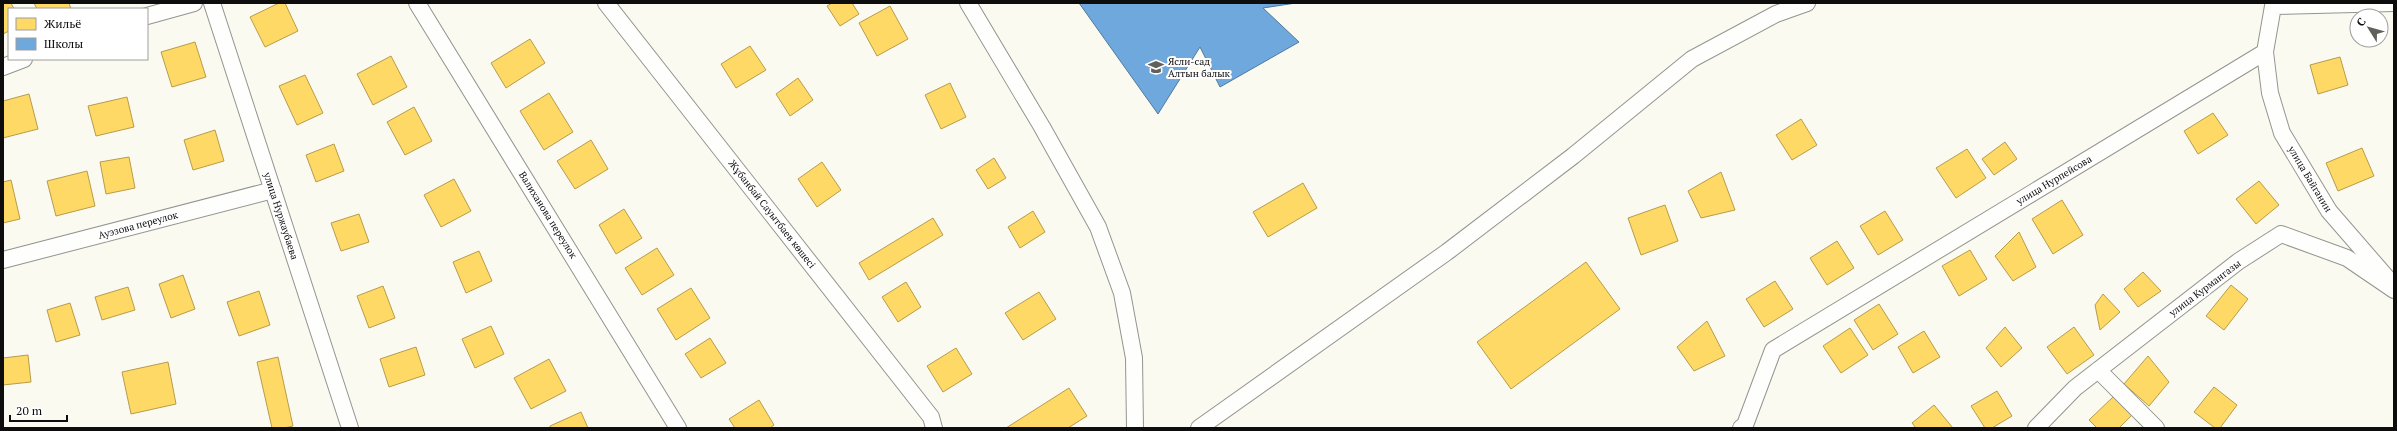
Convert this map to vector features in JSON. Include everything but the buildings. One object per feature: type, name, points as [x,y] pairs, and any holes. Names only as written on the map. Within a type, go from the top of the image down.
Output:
[{"type":"street","points":[[148,16],[194,3]]},
{"type":"street","name":"улица Нуржаубаева","points":[[212,3],[350,428]]},
{"type":"street","name":"Валиханова переулок","points":[[417,3],[678,428]]},
{"type":"street","name":"Жұбанбай Сауытбаев көшесі","points":[[606,3],[931,417],[934,428]]},
{"type":"street","points":[[968,3],[1042,127],[1098,227],[1122,293],[1134,358],[1135,428]]},
{"type":"street","points":[[1199,428],[1447,252],[1573,156],[1692,59],[1776,14],[1807,3]]},
{"type":"street","points":[[2265,52],[2273,5],[2394,4]]},
{"type":"street","name":"улица Байганин","points":[[2265,52],[2270,93],[2282,133],[2329,211],[2394,286]]},
{"type":"street","name":"улица Нурпейсова","points":[[1744,427],[1773,350],[2265,52]]},
{"type":"street","points":[[3,67],[21,60]]},
{"type":"street","name":"Ауэзова переулок","points":[[3,260],[273,190]]},
{"type":"street","name":"улица Курмангазы","points":[[2036,428],[2075,388],[2240,261],[2281,234],[2347,258],[2394,290]]},
{"type":"street","points":[[2098,370],[2156,428]]},
{"type":"place","name":"Ясли-сад Алтын балык","points":[[1156,67]]}]
